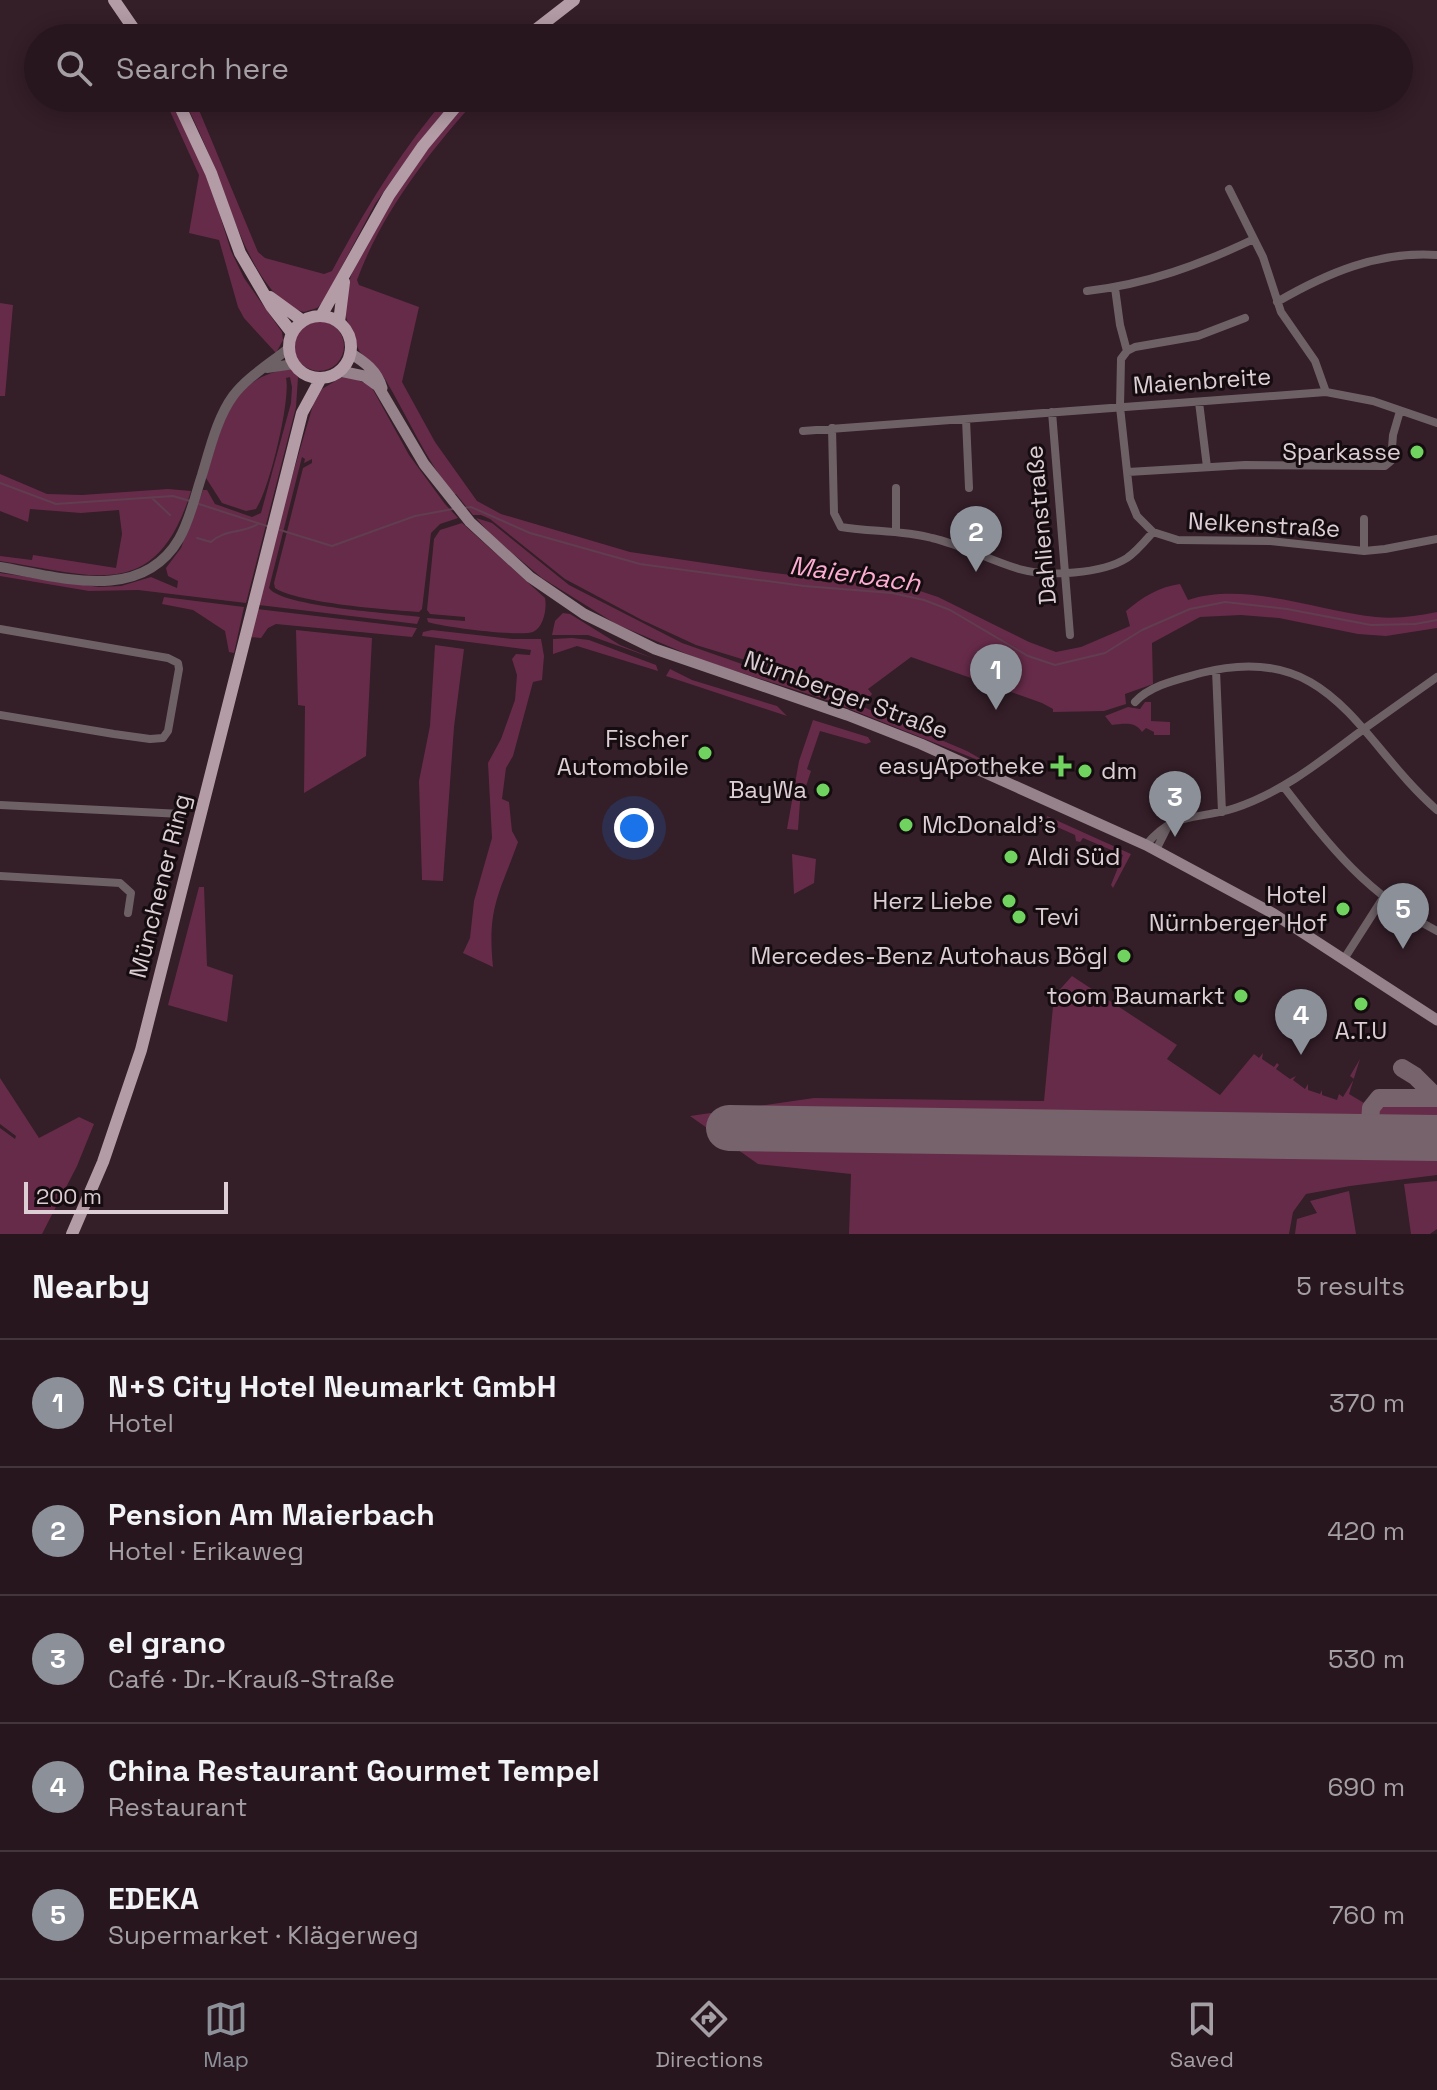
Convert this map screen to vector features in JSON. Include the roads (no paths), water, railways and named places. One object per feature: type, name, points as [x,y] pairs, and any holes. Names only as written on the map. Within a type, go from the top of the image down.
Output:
[{"type":"main road","points":[[114,0],[130,24]]},
{"type":"main road","points":[[543,24],[574,0]]},
{"type":"main road","points":[[183,112],[211,173],[240,253],[292,333]]},
{"type":"main road","points":[[321,316],[378,212],[404,172],[452,112]]},
{"type":"main road","points":[[339,322],[341,296],[348,271]]},
{"type":"main road","points":[[261,289],[303,321]]},
{"type":"main road","points":[[321,316],[339,322],[349,337],[350,353],[340,371],[321,378],[302,413],[298,368],[289,348],[292,333],[303,321],[321,316]]},
{"type":"main road","name":"Nürnberger Straße","points":[[350,353],[374,371],[383,393],[420,457],[450,498],[470,522],[548,591],[616,632],[655,649],[900,736],[1151,847],[1262,906],[1437,1020]]},
{"type":"main road","points":[[298,368],[321,378]]},
{"type":"main road","name":"Nürnberger Straße","points":[[340,371],[364,376],[383,393]]},
{"type":"main road","name":"Münchener Ring","points":[[72,1234],[103,1162],[141,1050],[302,413]]},
{"type":"street","points":[[1229,189],[1266,266],[1277,302],[1289,326],[1315,361],[1326,392]]},
{"type":"street","points":[[1087,291],[1155,280],[1192,268],[1254,239]]},
{"type":"street","points":[[1277,302],[1327,276],[1368,261],[1399,255],[1437,255]]},
{"type":"street","points":[[1115,288],[1121,333],[1127,351],[1198,336],[1245,318]]},
{"type":"street","points":[[0,567],[93,581],[130,579],[147,571],[169,553],[182,533],[227,405],[245,383],[289,348]]},
{"type":"street","name":"Nelkenstraße","points":[[1127,351],[1121,359],[1119,371],[1128,472],[1134,511],[1153,532],[1178,540],[1257,540],[1364,551],[1437,539]]},
{"type":"street","points":[[265,368],[298,368]]},
{"type":"street","name":"Maienbreite","points":[[803,431],[1326,392],[1358,397],[1437,423]]},
{"type":"street","points":[[1199,402],[1207,467]]},
{"type":"street","points":[[1128,472],[1276,464],[1385,466],[1391,461],[1393,435],[1400,411]]},
{"type":"street","name":"Dahlienstraße","points":[[1052,412],[1070,635]]},
{"type":"street","points":[[966,419],[969,488]]},
{"type":"street","points":[[832,428],[834,513],[838,525],[843,528],[896,531],[947,542],[1028,571],[1065,572],[1114,564],[1134,552],[1153,532]]},
{"type":"street","points":[[896,488],[896,531]]},
{"type":"street","name":"Nelkenstraße","points":[[1364,519],[1364,551]]},
{"type":"street","points":[[0,629],[168,658],[178,663],[179,669],[168,731],[163,738],[126,736],[0,715]]},
{"type":"street","points":[[1135,702],[1143,694],[1157,688],[1216,670],[1259,668],[1294,675],[1331,696],[1365,728],[1409,784],[1437,810]]},
{"type":"street","points":[[1216,670],[1222,812]]},
{"type":"street","points":[[1151,847],[1169,823],[1222,812],[1284,787],[1433,680],[1437,692]]},
{"type":"street","points":[[1284,787],[1345,864],[1383,898],[1437,931]]},
{"type":"street","points":[[0,805],[182,814]]},
{"type":"street","points":[[0,876],[120,883],[131,893],[128,913]]},
{"type":"street","points":[[1344,959],[1383,898]]},
{"type":"waterway","name":"Maierbach","points":[[0,483],[56,504],[173,496],[190,501]]},
{"type":"waterway","name":"Maierbach","points":[[152,498],[170,515]]},
{"type":"waterway","name":"Maierbach","points":[[199,504],[270,527]]},
{"type":"waterway","name":"Maierbach","points":[[463,508],[471,507],[530,533],[640,564],[804,586],[892,593],[924,600],[950,610],[1028,656],[1055,665],[1105,653],[1142,630],[1190,609],[1225,602],[1287,609],[1371,625],[1437,620]]},
{"type":"waterway","name":"Maierbach","points":[[280,530],[332,546],[415,516],[453,509]]},
{"type":"waterway","name":"Maierbach","points":[[197,538],[211,542],[222,535],[258,524]]},
{"type":"place","name":"Sparkasse","points":[[1417,452]]},
{"type":"place","name":"Pension Am Maierbach","points":[[976,572]]},
{"type":"place","name":"N+S City Hotel Neumarkt GmbH","points":[[996,710]]},
{"type":"place","name":"Fischer Automobile","points":[[705,753]]},
{"type":"place","name":"easyApotheke","points":[[1061,766]]},
{"type":"place","name":"dm","points":[[1085,771]]},
{"type":"place","name":"BayWa","points":[[823,790]]},
{"type":"place","name":"McDonald's","points":[[906,825]]},
{"type":"place","name":"el grano","points":[[1175,837]]},
{"type":"place","name":"Aldi Süd","points":[[1011,857]]},
{"type":"place","name":"Herz Liebe","points":[[1009,901]]},
{"type":"place","name":"Hotel Nürnberger Hof","points":[[1343,909]]},
{"type":"place","name":"Tevi","points":[[1019,917]]},
{"type":"place","name":"EDEKA","points":[[1403,949]]},
{"type":"place","name":"Mercedes-Benz Autohaus Bögl","points":[[1124,956]]},
{"type":"place","name":"toom Baumarkt","points":[[1241,996]]},
{"type":"place","name":"A.T.U","points":[[1361,1004]]},
{"type":"place","name":"China Restaurant Gourmet Tempel","points":[[1301,1055]]}]
